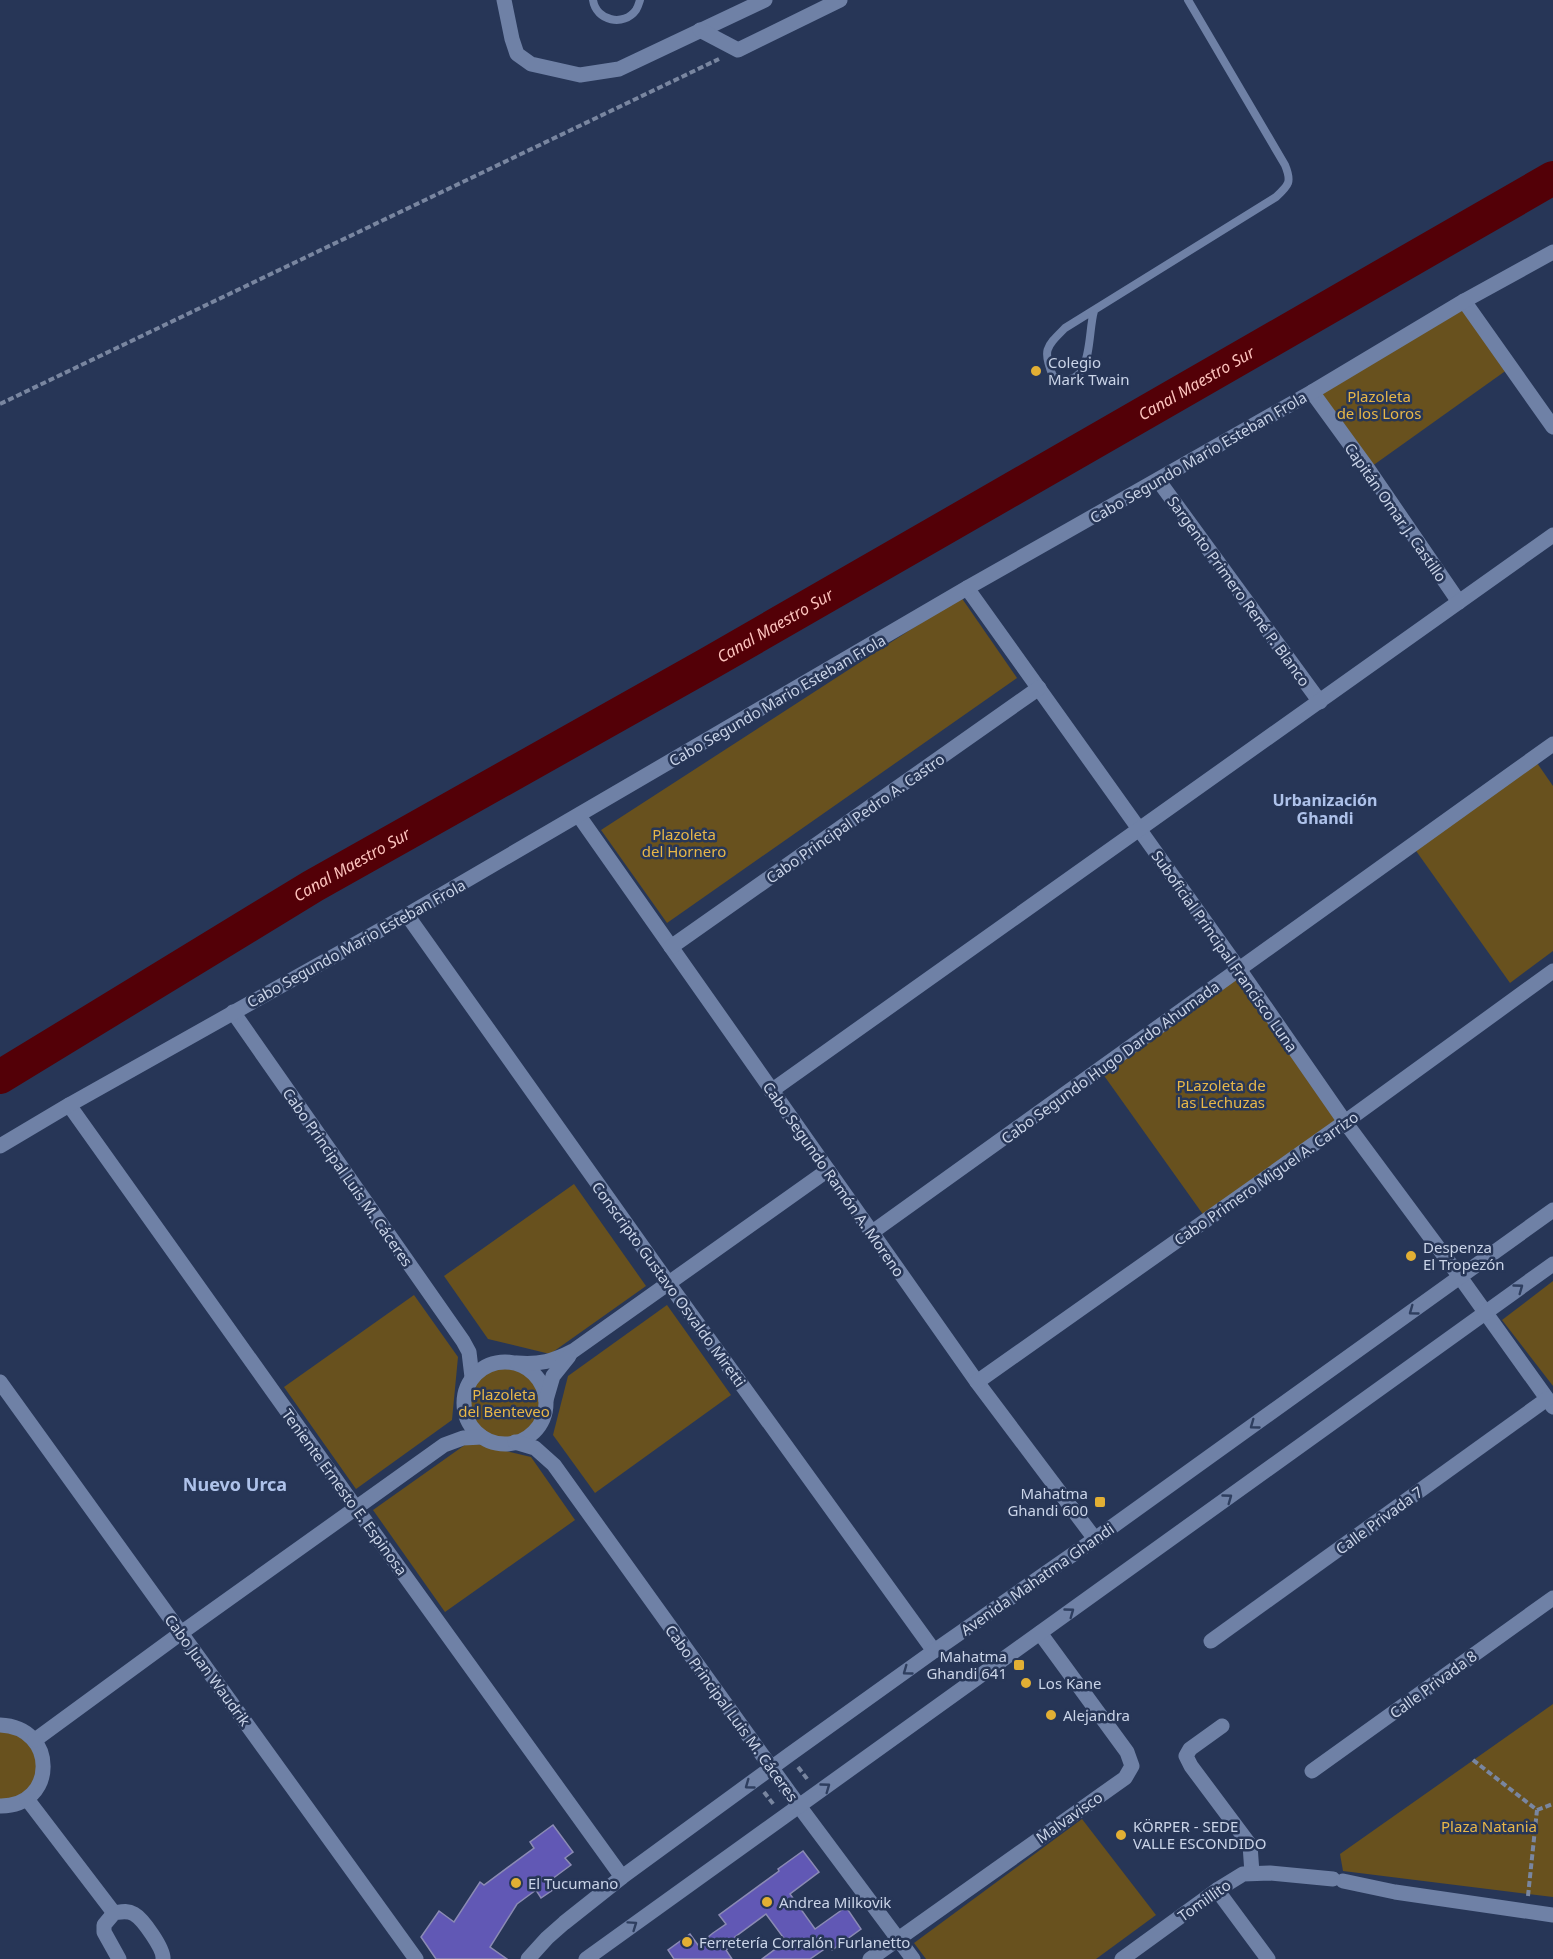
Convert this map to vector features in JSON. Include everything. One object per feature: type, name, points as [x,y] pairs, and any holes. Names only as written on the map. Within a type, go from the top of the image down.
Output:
[{"type":"street","points":[[504,0],[517,54],[531,64],[580,75],[619,69],[765,0]]},
{"type":"street","points":[[700,30],[738,50],[840,0]]},
{"type":"street","name":"Cabo Segundo Mario Esteban Frola","points":[[0,1146],[579,816],[967,588],[1553,252]]},
{"type":"street","points":[[1464,301],[1553,427]]},
{"type":"street","name":"Capitán Omar J. Castillo","points":[[1312,392],[1459,602]]},
{"type":"street","name":"Sargento Primero René P. Blanco","points":[[1158,480],[1320,702]]},
{"type":"street","points":[[771,1091],[1553,535]]},
{"type":"street","name":"Suboficial Principal Francisco Luna","points":[[967,588],[1239,969],[1345,1122],[1486,1312],[1550,1403]]},
{"type":"street","name":"Cabo Principal Pedro A. Castro","points":[[671,947],[1039,688]]},
{"type":"street","name":"Cabo Segundo Hugo Dardo Ahumada","points":[[871,1233],[1553,744]]},
{"type":"street","name":"Cabo Segundo Ramón A. Moreno","points":[[579,816],[977,1382],[1095,1539]]},
{"type":"street","name":"Conscripto Gustavo Osvaldo Miretti","points":[[406,915],[934,1651]]},
{"type":"street","name":"Cabo Primero Miguel A. Carrizo","points":[[977,1382],[1345,1122],[1553,971]]},
{"type":"street","name":"Cabo Principal Luis M. Cáceres","points":[[233,1012],[463,1341],[469,1352],[472,1377]]},
{"type":"street","name":"Teniente Ernesto E. Espinosa","points":[[69,1105],[622,1877]]},
{"type":"street","points":[[35,1740],[444,1445],[455,1433],[464,1408],[464,1395],[472,1377],[488,1365],[512,1362],[545,1364],[573,1351],[828,1170]]},
{"type":"street","name":"Avenida Mahatma Ghandi","points":[[528,1959],[564,1923],[622,1877],[934,1651],[1095,1539],[1553,1210]]},
{"type":"street","points":[[586,1959],[1553,1264]]},
{"type":"street","name":"Cabo Principal Luis M. Cáceres","points":[[463,1341],[482,1353],[512,1362]]},
{"type":"street","points":[[444,1445],[463,1438],[482,1437],[498,1443],[515,1442],[531,1434],[542,1419],[553,1376],[573,1351]]},
{"type":"street","points":[[512,1362],[528,1369],[537,1377],[546,1400]]},
{"type":"street","name":"Cabo Juan Waudrik","points":[[0,1382],[416,1959]]},
{"type":"street","name":"Calle Privada 7","points":[[1211,1641],[1550,1403]]},
{"type":"street","points":[[464,1408],[470,1424],[482,1437]]},
{"type":"street","name":"Cabo Principal Luis M. Cáceres","points":[[542,1419],[544,1443],[554,1465],[799,1806],[913,1959]]},
{"type":"street","name":"Cabo Principal Luis M. Cáceres","points":[[515,1442],[535,1448],[554,1465]]},
{"type":"street","name":"Calle Privada 8","points":[[1312,1771],[1553,1598]]},
{"type":"street","name":"Malvavisco","points":[[870,1959],[1129,1773],[1132,1766],[1127,1752],[1040,1633]]},
{"type":"street","points":[[0,1725],[14,1726],[35,1740],[44,1765],[36,1790],[27,1799],[15,1805],[0,1806]]},
{"type":"street","points":[[1222,1726],[1190,1749],[1186,1756],[1250,1845],[1252,1873]]},
{"type":"street","points":[[27,1799],[114,1913]]},
{"type":"street","name":"Tomillito","points":[[1122,1959],[1217,1890],[1243,1874],[1252,1873],[1338,1880],[1395,1892],[1553,1915]]},
{"type":"street","points":[[1217,1890],[1268,1959]]},
{"type":"street","points":[[119,1959],[104,1932],[104,1925],[114,1913],[127,1911],[138,1917],[161,1947],[163,1959]]},
{"type":"lane","points":[[593,0],[594,6],[601,15],[613,21],[625,19],[636,10],[640,0]]},
{"type":"lane","points":[[1094,311],[1090,322],[1089,350],[1083,368],[1076,378],[1064,381],[1053,376],[1045,358],[1050,344],[1065,328],[1276,197],[1288,186],[1290,176],[1286,165],[1188,0]]},
{"type":"path","points":[[0,404],[738,50]]},
{"type":"path","points":[[789,1755],[818,1793]]},
{"type":"path","points":[[1473,1760],[1537,1810]]},
{"type":"path","points":[[755,1780],[784,1818]]},
{"type":"path","points":[[1537,1810],[1553,1803]]},
{"type":"path","points":[[1527,1912],[1537,1810]]},
{"type":"green space","name":"Plazoleta de los Loros","points":[[1464,301],[1511,367],[1368,469],[1312,392]]},
{"type":"green space","name":"Plazoleta del Hornero","points":[[961,597],[1017,678],[667,923],[601,830]]},
{"type":"green space","points":[[1535,760],[1553,786],[1553,951],[1510,983],[1414,848]]},
{"type":"green space","name":"PLazoleta de las Lechuzas","points":[[1239,969],[1345,1122],[1207,1220],[1100,1070]]},
{"type":"green space","points":[[574,1184],[646,1286],[550,1354],[488,1339],[444,1276]]},
{"type":"green space","points":[[1553,1281],[1553,1386],[1502,1320]]},
{"type":"green space","points":[[414,1295],[458,1357],[452,1420],[356,1489],[284,1387]]},
{"type":"green space","points":[[667,1305],[731,1395],[595,1493],[553,1435],[568,1376]]},
{"type":"green space","name":"Plazoleta del Benteveo","points":[[504,1363],[519,1366],[532,1375],[541,1388],[544,1403],[541,1418],[532,1431],[519,1440],[504,1443],[489,1440],[476,1431],[467,1418],[464,1403],[467,1388],[476,1375],[489,1366]]},
{"type":"green space","points":[[469,1442],[531,1457],[575,1520],[445,1612],[373,1510]]},
{"type":"green space","name":"Plaza Natania","points":[[1553,1704],[1553,1897],[1343,1871],[1340,1854]]},
{"type":"green space","points":[[0,1724],[41,1751],[36,1789],[0,1806]]},
{"type":"green space","points":[[1082,1819],[1156,1915],[1096,1959],[926,1959],[914,1943]]},
{"type":"building","points":[[553,1825],[573,1852],[565,1858],[571,1865],[548,1882],[554,1889],[541,1898],[536,1890],[517,1904],[490,1947],[507,1959],[436,1959],[421,1937],[439,1911],[454,1922],[480,1882],[484,1885],[534,1848],[530,1842]]},
{"type":"building","points":[[803,1851],[819,1872],[790,1894],[815,1929],[846,1907],[861,1929],[832,1950],[829,1946],[810,1959],[762,1959],[786,1941],[766,1914],[735,1937],[738,1941],[726,1950],[732,1959],[674,1959],[668,1950],[690,1934],[698,1945],[726,1924],[719,1915]]},
{"type":"waterway","name":"Canal Maestro Sur","points":[[0,1077],[313,886],[708,664],[1553,178]]},
{"type":"place","name":"Colegio Mark Twain","points":[[1036,371]]},
{"type":"place","name":"Despenza El Tropezón","points":[[1411,1256]]},
{"type":"place","name":"Mahatma Ghandi 600","points":[[1100,1502]]},
{"type":"place","name":"Mahatma Ghandi 641","points":[[1019,1665]]},
{"type":"place","name":"Los Kane","points":[[1026,1683]]},
{"type":"place","name":"Alejandra","points":[[1051,1715]]},
{"type":"place","name":"KÖRPER - SEDE VALLE ESCONDIDO","points":[[1121,1835]]},
{"type":"place","name":"El Tucumano","points":[[516,1883]]},
{"type":"place","name":"Andrea Milkovik","points":[[767,1902]]},
{"type":"place","name":"Ferretería Corralón Furlanetto","points":[[687,1942]]},
{"type":"district","name":"Urbanización Ghandi","points":[[1325,809]]},
{"type":"district","name":"Nuevo Urca","points":[[235,1484]]}]
